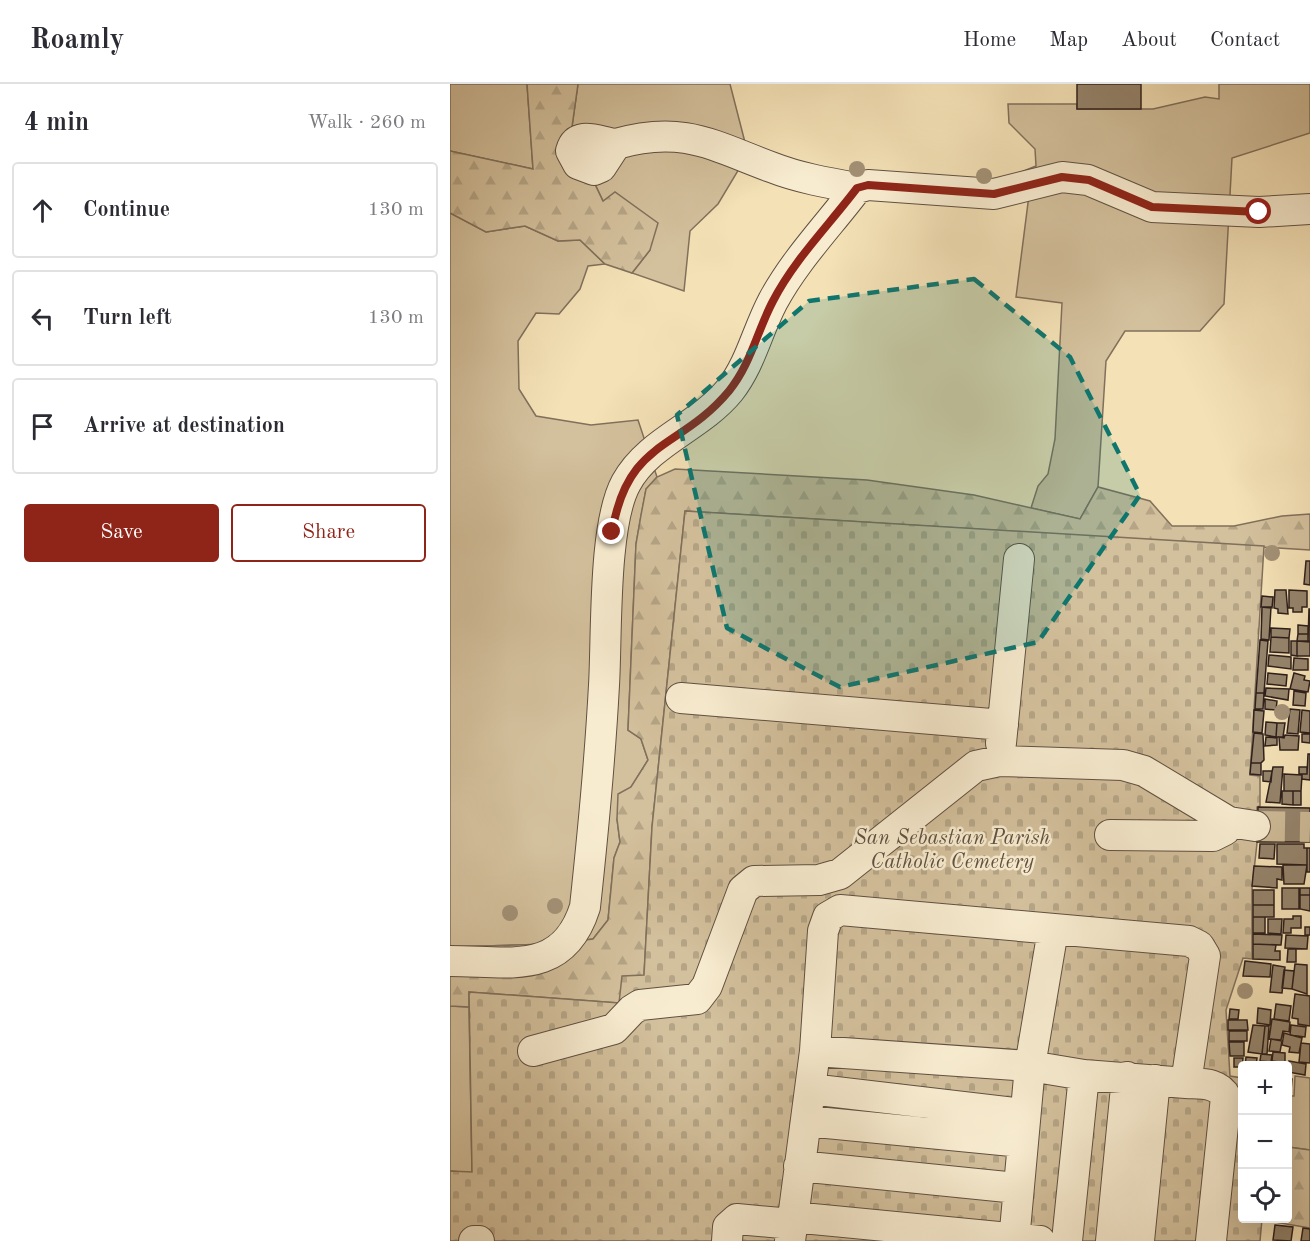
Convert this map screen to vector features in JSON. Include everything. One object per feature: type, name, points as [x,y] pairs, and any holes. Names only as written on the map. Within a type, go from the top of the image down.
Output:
[{"type":"lane","points":[[616,144],[664,136],[683,136],[725,147],[798,176],[857,188],[868,185],[994,194],[1062,177],[1089,180],[1152,207],[1259,212],[1310,209]]},
{"type":"lane","points":[[450,961],[537,961],[557,953],[580,921],[585,907],[596,807],[612,532],[625,484],[641,462],[659,445],[705,416],[729,391],[757,343],[772,303],[788,276],[857,188]]},
{"type":"lane","points":[[999,761],[1019,559]]},
{"type":"lane","points":[[681,698],[1003,725]]},
{"type":"lane","points":[[532,1051],[614,1029],[640,1005],[697,999],[707,986],[743,890],[754,881],[819,880],[840,874],[976,766],[999,761],[1123,765],[1144,771],[1242,824],[1213,836],[1110,835]]},
{"type":"lane","points":[[792,1227],[815,1051],[823,931],[828,917],[840,910],[1189,941],[1199,946],[1205,956],[1186,1083]]},
{"type":"lane","points":[[727,1241],[728,1227],[731,1221],[737,1219],[792,1227],[1023,1240],[1017,1188],[1030,1066],[1053,930]]},
{"type":"lane","points":[[815,1051],[1030,1066],[1084,1076],[1141,1078],[1214,1086],[1222,1089],[1226,1096],[1211,1241]]},
{"type":"lane","points":[[1067,1241],[1084,1076]]},
{"type":"lane","points":[[1112,1241],[1141,1078]]},
{"type":"lane","points":[[1139,1241],[1141,1078]]},
{"type":"lane","points":[[810,1089],[1023,1128]]},
{"type":"lane","points":[[806,1120],[1023,1128]]},
{"type":"lane","points":[[800,1166],[1017,1188]]},
{"type":"highlighted area","points":[[974,279],[1070,357],[1140,495],[1038,642],[840,687],[727,628],[677,415],[809,301]]},
{"type":"green space","points":[[450,84],[527,84],[533,169],[450,151]]},
{"type":"green space","points":[[527,84],[578,84],[571,134],[603,201],[615,192],[658,223],[650,250],[632,273],[605,264],[580,240],[558,241],[525,226],[486,232],[450,213],[450,151],[533,169]]},
{"type":"green space","points":[[578,84],[730,84],[748,154],[718,204],[690,231],[684,291],[632,273],[650,250],[603,201],[571,134]]},
{"type":"green space","points":[[1219,84],[1310,84],[1310,133],[1232,158],[1224,304],[1200,331],[1125,331],[1106,361],[1098,487],[1080,519],[1031,508],[1038,486],[1048,474],[1055,439],[1062,303],[1016,297],[1029,195],[1009,177],[1036,166],[1035,149],[1009,123],[1008,104],[1077,104],[1077,109],[1153,109],[1205,97],[1219,99]]},
{"type":"green space","points":[[450,213],[486,232],[525,226],[558,241],[580,240],[605,264],[588,266],[580,289],[559,314],[536,313],[518,341],[519,389],[536,416],[591,425],[638,420],[657,477],[646,489],[636,544],[628,730],[641,739],[648,760],[631,787],[617,819],[620,842],[614,858],[608,920],[593,939],[553,944],[450,947]]},
{"type":"green space","points":[[675,469],[867,480],[974,495],[1080,519],[1098,487],[1150,501],[1172,526],[1234,526],[1282,516],[1310,514],[1310,550],[685,511],[652,827],[644,975],[619,1003],[469,992],[469,1007],[450,1006],[450,947],[553,944],[593,939],[608,920],[614,858],[620,842],[617,819],[618,794],[631,787],[648,760],[641,739],[628,730],[636,544],[646,489],[657,477]]},
{"type":"green space","name":"San Sebastian Parish Catholic Cemetery","points":[[685,511],[1264,546],[1250,775],[1260,776],[1260,806],[1257,807],[1257,843],[1252,889],[1252,959],[1243,958],[1226,1010],[1230,1076],[1238,1077],[1238,1223],[1262,1223],[1260,1241],[450,1241],[450,1171],[472,1172],[469,992],[619,1003],[622,976],[644,975],[652,827]]},
{"type":"green space","points":[[450,1006],[469,1007],[472,1173],[450,1171]]},
{"type":"green space","points":[[1295,1076],[1310,1078],[1310,1150],[1292,1148],[1292,1096],[1294,1096]]},
{"type":"green space","points":[[1292,1148],[1310,1150],[1310,1228],[1280,1223],[1292,1223]]},
{"type":"building","points":[[1077,84],[1141,84],[1141,109],[1077,109]]},
{"type":"building","points":[[1306,561],[1310,561],[1310,585],[1304,584]]},
{"type":"building","points":[[1275,590],[1286,590],[1288,614],[1278,613],[1278,609],[1274,608]]},
{"type":"building","points":[[1289,590],[1307,591],[1307,607],[1302,607],[1302,612],[1293,612],[1293,608],[1289,608]]},
{"type":"building","points":[[1262,596],[1273,597],[1272,608],[1261,607]]},
{"type":"building","points":[[1262,607],[1271,607],[1269,640],[1261,639]]},
{"type":"building","points":[[1309,609],[1310,641],[1308,641]]},
{"type":"building","points":[[1298,625],[1308,626],[1308,634],[1298,634]]},
{"type":"building","points":[[1271,628],[1290,629],[1289,638],[1271,637]]},
{"type":"building","points":[[1298,634],[1308,634],[1308,641],[1297,641]]},
{"type":"building","points":[[1271,637],[1289,638],[1289,653],[1270,652]]},
{"type":"building","points":[[1260,640],[1268,641],[1264,693],[1256,693]]},
{"type":"building","points":[[1291,641],[1297,641],[1297,656],[1291,655]]},
{"type":"building","points":[[1297,641],[1310,642],[1310,656],[1297,656]]},
{"type":"building","points":[[1269,655],[1291,657],[1291,669],[1268,666]]},
{"type":"building","points":[[1294,658],[1308,659],[1308,670],[1293,670]]},
{"type":"building","points":[[1268,673],[1287,675],[1286,686],[1267,684]]},
{"type":"building","points":[[1294,673],[1305,676],[1304,680],[1310,681],[1308,692],[1290,689]]},
{"type":"building","points":[[1266,688],[1289,689],[1288,700],[1265,696]]},
{"type":"building","points":[[1294,691],[1306,693],[1305,706],[1293,705]]},
{"type":"building","points":[[1256,693],[1264,693],[1263,709],[1255,709]]},
{"type":"building","points":[[1265,699],[1277,701],[1276,710],[1265,709]]},
{"type":"building","points":[[1290,709],[1300,710],[1298,734],[1287,733]]},
{"type":"building","points":[[1254,710],[1264,711],[1262,733],[1253,732]]},
{"type":"building","points":[[1302,710],[1310,711],[1310,733],[1300,732]]},
{"type":"building","points":[[1266,722],[1277,723],[1276,737],[1265,735]]},
{"type":"building","points":[[1277,723],[1285,723],[1283,737],[1276,737]]},
{"type":"building","points":[[1254,733],[1263,734],[1264,760],[1261,763],[1251,763]]},
{"type":"building","points":[[1302,734],[1310,734],[1310,743],[1302,742]]},
{"type":"building","points":[[1285,735],[1299,736],[1298,750],[1280,750],[1279,737],[1284,738]]},
{"type":"building","points":[[1266,737],[1277,738],[1277,745],[1265,746]]},
{"type":"building","points":[[1308,754],[1310,754],[1310,780],[1302,779],[1302,774],[1307,774]]},
{"type":"building","points":[[1251,763],[1261,763],[1261,775],[1250,774]]},
{"type":"building","points":[[1273,767],[1283,767],[1280,803],[1266,802]]},
{"type":"building","points":[[1299,767],[1307,767],[1307,774],[1299,774]]},
{"type":"building","points":[[1263,771],[1272,771],[1271,782],[1263,781]]},
{"type":"building","points":[[1284,774],[1302,775],[1301,791],[1284,791]]},
{"type":"building","points":[[1282,791],[1293,791],[1293,805],[1282,804]]},
{"type":"building","points":[[1293,791],[1301,791],[1301,805],[1293,805]]},
{"type":"building","points":[[1258,807],[1310,808],[1310,842],[1257,842]]},
{"type":"building","points":[[1260,844],[1275,844],[1274,859],[1259,858]]},
{"type":"building","points":[[1277,844],[1304,844],[1304,848],[1307,848],[1307,865],[1277,864]]},
{"type":"building","points":[[1307,848],[1310,848],[1310,872],[1307,872]]},
{"type":"building","points":[[1283,865],[1307,865],[1304,884],[1284,884]]},
{"type":"building","points":[[1254,866],[1282,867],[1282,880],[1277,879],[1277,888],[1252,886]]},
{"type":"building","points":[[1282,888],[1299,888],[1299,909],[1282,909]]},
{"type":"building","points":[[1300,888],[1310,888],[1310,895],[1300,895]]},
{"type":"building","points":[[1253,890],[1274,890],[1274,905],[1253,905]]},
{"type":"building","points":[[1300,895],[1310,895],[1310,911],[1300,909]]},
{"type":"building","points":[[1253,905],[1274,905],[1274,917],[1253,917]]},
{"type":"building","points":[[1293,916],[1301,916],[1301,928],[1291,928],[1291,933],[1283,933],[1284,919],[1293,919]]},
{"type":"building","points":[[1253,917],[1265,917],[1265,933],[1253,933]]},
{"type":"building","points":[[1268,919],[1282,919],[1281,934],[1268,933]]},
{"type":"building","points":[[1305,927],[1310,927],[1310,935],[1305,935]]},
{"type":"building","points":[[1253,934],[1282,935],[1281,945],[1253,944]]},
{"type":"building","points":[[1286,935],[1308,936],[1307,949],[1285,948]]},
{"type":"building","points":[[1253,944],[1276,945],[1275,951],[1280,951],[1280,960],[1253,959]]},
{"type":"building","points":[[1288,949],[1296,949],[1296,962],[1287,962]]},
{"type":"building","points":[[1245,961],[1271,964],[1270,977],[1243,976]]},
{"type":"building","points":[[1295,964],[1307,965],[1307,994],[1292,989]]},
{"type":"building","points":[[1273,965],[1285,967],[1282,993],[1270,992]]},
{"type":"building","points":[[1284,970],[1294,971],[1292,989],[1282,988]]},
{"type":"building","points":[[1295,994],[1310,996],[1310,1026],[1298,1024],[1298,1019],[1292,1018]]},
{"type":"building","points":[[1276,1004],[1291,1006],[1289,1021],[1274,1019]]},
{"type":"building","points":[[1258,1008],[1271,1010],[1270,1025],[1257,1023]]},
{"type":"building","points":[[1230,1009],[1239,1010],[1238,1019],[1229,1019]]},
{"type":"building","points":[[1272,1019],[1290,1022],[1289,1032],[1283,1031],[1281,1040],[1269,1039]]},
{"type":"building","points":[[1228,1020],[1247,1020],[1248,1030],[1228,1030]]},
{"type":"building","points":[[1253,1025],[1265,1026],[1262,1054],[1248,1052]]},
{"type":"building","points":[[1291,1025],[1306,1027],[1305,1037],[1290,1035]]},
{"type":"building","points":[[1265,1026],[1269,1026],[1267,1054],[1262,1054]]},
{"type":"building","points":[[1229,1031],[1247,1031],[1247,1041],[1229,1041]]},
{"type":"building","points":[[1284,1033],[1302,1038],[1299,1053],[1289,1052],[1290,1047],[1282,1045]]},
{"type":"building","points":[[1271,1039],[1282,1041],[1280,1052],[1269,1051]]},
{"type":"building","points":[[1229,1042],[1244,1042],[1244,1056],[1230,1056]]},
{"type":"building","points":[[1301,1043],[1310,1044],[1310,1063],[1299,1062]]},
{"type":"building","points":[[1273,1052],[1285,1053],[1285,1061],[1272,1061]]},
{"type":"building","points":[[1261,1054],[1272,1055],[1271,1061],[1260,1061]]},
{"type":"building","points":[[1246,1057],[1257,1058],[1257,1061],[1246,1061]]},
{"type":"building","points":[[1234,1058],[1243,1058],[1243,1061],[1238,1061],[1238,1067],[1234,1067]]},
{"type":"building","points":[[1292,1062],[1306,1064],[1305,1075],[1292,1073]]},
{"type":"building","points":[[1275,1225],[1293,1227],[1291,1241],[1273,1240]]},
{"type":"building","points":[[1303,1228],[1310,1229],[1310,1241],[1301,1241]]},
{"type":"tunnel","points":[[1255,826],[1310,827]]},
{"type":"route","points":[[612,532],[625,484],[641,462],[659,445],[705,416],[729,391],[743,371],[757,343],[772,303],[788,276],[857,188],[868,185],[994,194],[1062,177],[1089,180],[1131,200],[1152,207],[1259,212]]}]
